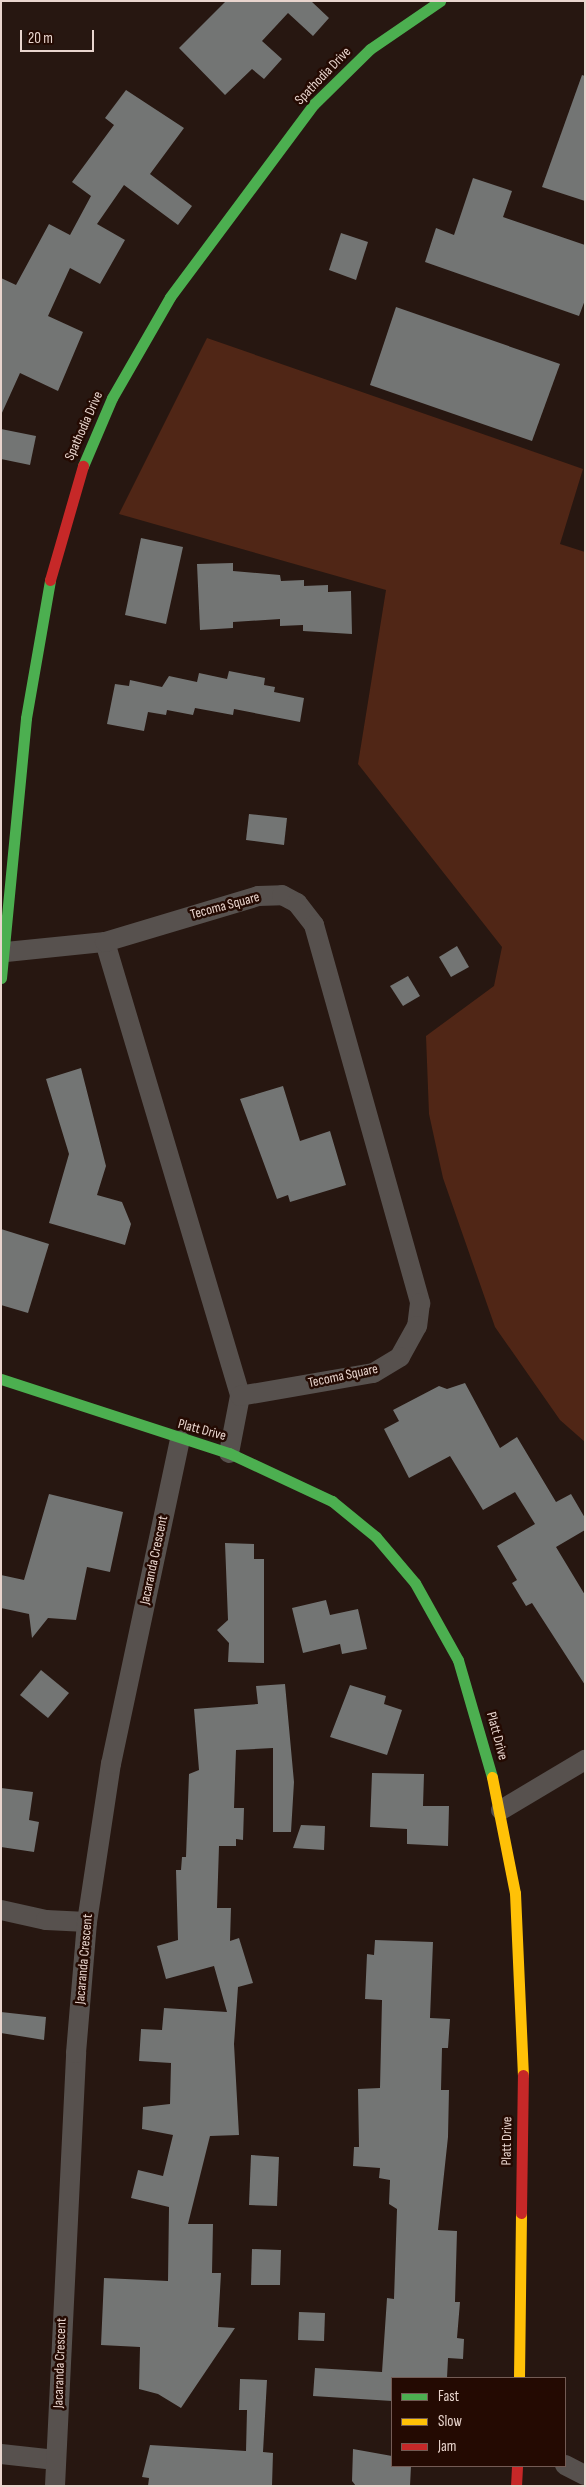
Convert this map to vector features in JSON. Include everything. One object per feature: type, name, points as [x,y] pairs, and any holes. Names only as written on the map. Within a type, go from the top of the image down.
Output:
[{"type":"street","name":"Spathodia Drive","points":[[1,978],[6,952],[26,718],[51,572],[77,481],[112,398],[170,297],[314,104],[370,49],[440,1]]},
{"type":"street","name":"Tecoma Square","points":[[6,952],[105,942],[258,896],[282,895],[297,903],[314,925],[420,1303],[417,1326],[400,1357],[373,1373],[240,1396]]},
{"type":"street","points":[[105,942],[240,1396],[229,1453]]},
{"type":"street","name":"Platt Drive","points":[[1,1379],[180,1440],[229,1453],[332,1501],[376,1537],[415,1583],[458,1660],[501,1810],[515,1893],[523,2070],[519,2377]]},
{"type":"street","name":"Jacaranda Crescent","points":[[55,2486],[76,2053],[87,1922],[110,1764],[180,1440]]},
{"type":"street","points":[[501,1810],[585,1760]]},
{"type":"street","points":[[1,1910],[46,1920],[87,1922]]},
{"type":"street","points":[[1,2454],[56,2460]]},
{"type":"street","points":[[566,2466],[585,2475]]},
{"type":"street","points":[[516,2486],[518,2467]]},
{"type":"shaded area","points":[[207,338],[583,469],[560,544],[585,552],[585,1442],[560,1420],[495,1327],[443,1178],[429,1114],[426,1036],[494,986],[502,947],[358,764],[386,590],[119,514]]},
{"type":"building","points":[[226,1],[311,1],[329,18],[313,36],[288,13],[262,41],[282,59],[264,79],[252,69],[225,95],[179,48]]},
{"type":"building","points":[[582,75],[585,76],[585,201],[542,187]]},
{"type":"building","points":[[126,90],[184,128],[150,174],[192,206],[178,225],[124,185],[97,224],[125,240],[100,284],[70,268],[48,316],[83,332],[58,391],[20,373],[1,415],[1,278],[16,285],[49,224],[70,235],[91,196],[72,182],[114,125],[105,118]]},
{"type":"building","points":[[473,178],[512,191],[503,217],[585,245],[585,300],[579,316],[425,262],[436,228],[454,235]]},
{"type":"building","points":[[341,233],[368,242],[356,280],[329,270]]},
{"type":"building","points":[[396,307],[560,364],[532,441],[370,385]]},
{"type":"building","points":[[1,429],[36,436],[30,465],[1,459]]},
{"type":"building","points":[[141,538],[183,547],[166,624],[125,615]]},
{"type":"building","points":[[233,563],[233,571],[280,575],[281,581],[304,580],[304,586],[328,585],[328,592],[351,591],[352,634],[303,631],[303,625],[280,626],[280,619],[233,622],[233,628],[200,630],[197,564]]},
{"type":"building","points":[[229,671],[265,678],[264,685],[275,687],[274,692],[304,698],[300,722],[234,709],[233,715],[195,708],[193,715],[167,710],[166,715],[148,712],[144,731],[107,724],[115,684],[129,686],[130,680],[162,687],[169,676],[197,682],[199,673],[227,679]]},
{"type":"building","points":[[249,814],[287,818],[284,845],[246,840]]},
{"type":"building","points":[[457,946],[469,967],[451,977],[439,957]]},
{"type":"building","points":[[408,976],[420,996],[403,1006],[390,986]]},
{"type":"building","points":[[81,1068],[106,1166],[97,1195],[122,1202],[131,1224],[125,1245],[49,1223],[69,1154],[46,1079]]},
{"type":"building","points":[[283,1086],[300,1141],[330,1131],[346,1185],[290,1202],[288,1195],[277,1199],[240,1099]]},
{"type":"building","points":[[1,1229],[49,1244],[28,1313],[1,1305]]},
{"type":"building","points":[[465,1383],[500,1448],[517,1437],[556,1502],[571,1494],[585,1518],[585,1530],[556,1547],[585,1595],[585,1685],[532,1603],[526,1606],[512,1583],[517,1580],[497,1546],[535,1524],[515,1492],[483,1510],[450,1456],[409,1478],[384,1429],[399,1421],[393,1410],[439,1386],[447,1389]]},
{"type":"building","points":[[49,1494],[123,1512],[110,1572],[87,1567],[76,1620],[48,1618],[32,1638],[29,1614],[1,1608],[1,1575],[24,1580]]},
{"type":"building","points":[[225,1543],[254,1544],[254,1559],[264,1559],[264,1663],[228,1662],[229,1643],[217,1630],[228,1620]]},
{"type":"building","points":[[326,1600],[330,1615],[358,1609],[367,1649],[342,1654],[340,1644],[303,1653],[292,1608]]},
{"type":"building","points":[[41,1670],[69,1693],[48,1718],[20,1695]]},
{"type":"building","points":[[285,1684],[294,1782],[291,1832],[273,1832],[273,1748],[236,1750],[234,1808],[244,1808],[243,1840],[236,1839],[236,1846],[219,1846],[217,1908],[231,1908],[230,1941],[239,1938],[253,1983],[238,1987],[234,2044],[239,2135],[210,2136],[188,2224],[213,2224],[212,2273],[221,2273],[218,2327],[235,2328],[181,2408],[158,2394],[139,2389],[140,2347],[101,2345],[104,2278],[168,2281],[169,2207],[131,2198],[138,2170],[163,2176],[173,2135],[142,2129],[143,2107],[170,2104],[171,2063],[139,2061],[141,2029],[162,2030],[164,2008],[227,2012],[214,1966],[166,1979],[157,1946],[178,1940],[176,1870],[181,1870],[182,1857],[186,1857],[189,1774],[199,1770],[194,1709],[258,1704],[256,1686]]},
{"type":"building","points":[[350,1685],[386,1696],[384,1704],[402,1710],[387,1755],[330,1737]]},
{"type":"building","points":[[372,1773],[424,1774],[423,1806],[449,1806],[448,1846],[407,1844],[407,1829],[370,1827]]},
{"type":"building","points":[[1,1788],[33,1792],[29,1820],[39,1822],[34,1852],[1,1847]]},
{"type":"building","points":[[301,1825],[325,1826],[324,1850],[293,1848]]},
{"type":"building","points":[[375,1940],[433,1942],[430,2018],[450,2019],[448,2048],[442,2048],[441,2090],[449,2090],[448,2137],[438,2230],[457,2231],[455,2302],[460,2302],[457,2338],[464,2339],[463,2359],[448,2358],[447,2377],[391,2377],[391,2401],[313,2396],[315,2368],[382,2372],[387,2298],[394,2299],[397,2209],[389,2204],[390,2180],[379,2178],[380,2168],[353,2166],[354,2147],[359,2147],[358,2089],[380,2088],[382,2000],[365,1999],[367,1954],[374,1955]]},
{"type":"building","points":[[1,2012],[46,2017],[44,2040],[1,2033]]},
{"type":"building","points":[[251,2155],[279,2157],[277,2206],[249,2205]]},
{"type":"building","points":[[252,2249],[281,2250],[280,2285],[251,2285]]},
{"type":"building","points":[[299,2312],[325,2313],[324,2341],[298,2340]]},
{"type":"building","points":[[240,2379],[267,2380],[263,2452],[273,2453],[272,2486],[148,2486],[149,2478],[142,2477],[150,2445],[246,2451],[247,2410],[239,2410]]},
{"type":"building","points":[[353,2449],[391,2456],[391,2467],[411,2467],[410,2486],[356,2486],[352,2481]]},
{"type":"traffic: fast","points":[[83,466],[112,398],[170,297],[314,104],[370,49],[440,1]]},
{"type":"traffic: fast","points":[[1,978],[26,718],[50,580]]},
{"type":"traffic: fast","points":[[1,1379],[229,1453],[332,1501],[376,1537],[415,1583],[458,1660],[492,1777]]},
{"type":"traffic: slow","points":[[492,1777],[515,1893],[523,2075]]},
{"type":"traffic: slow","points":[[519,2377],[521,2213]]},
{"type":"traffic: jam","points":[[50,580],[83,466]]},
{"type":"traffic: jam","points":[[521,2213],[523,2075]]},
{"type":"traffic: jam","points":[[516,2486],[517,2467]]}]
